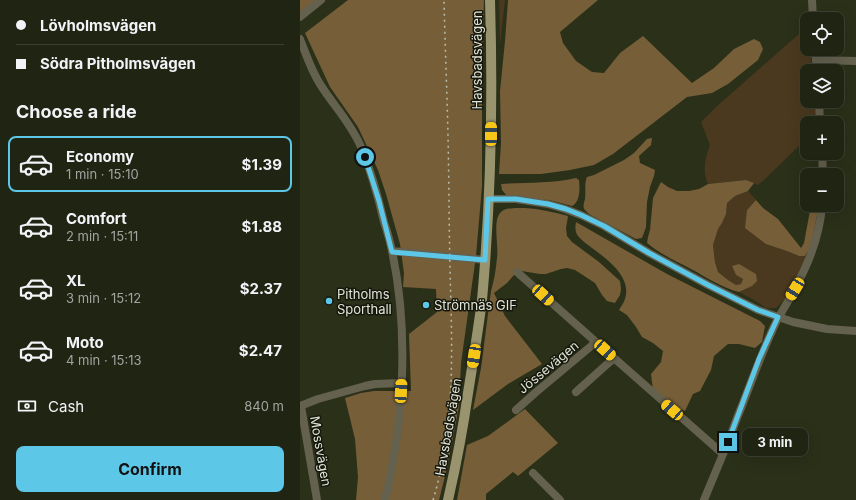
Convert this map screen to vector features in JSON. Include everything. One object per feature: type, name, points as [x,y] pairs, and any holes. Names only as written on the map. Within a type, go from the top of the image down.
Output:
[{"type":"main road","name":"Havsbadsvägen","points":[[448,500],[463,427],[474,356],[485,260],[491,134],[490,0]]},
{"type":"street","points":[[300,16],[321,0]]},
{"type":"street","points":[[812,0],[813,12]]},
{"type":"street","points":[[300,39],[320,84],[349,125],[360,145],[375,186],[392,252],[401,322],[402,361],[399,417],[394,456],[385,500]]},
{"type":"street","points":[[816,56],[816,64]]},
{"type":"street","points":[[816,60],[856,62]]},
{"type":"street","points":[[488,199],[516,199],[548,204],[566,209],[604,226],[649,253],[758,310],[792,322],[856,331]]},
{"type":"street","points":[[704,500],[737,420],[759,359],[778,317],[795,289],[807,265],[816,240],[822,212]]},
{"type":"street","points":[[392,252],[485,260]]},
{"type":"street","name":"Jössevägen","points":[[517,272],[723,454]]},
{"type":"street","name":"Jössevägen","points":[[516,410],[596,342]]},
{"type":"street","points":[[576,392],[614,358]]},
{"type":"street","points":[[301,406],[318,399],[365,386],[401,383]]},
{"type":"street","name":"Mossvägen","points":[[301,406],[318,500]]},
{"type":"street","points":[[533,473],[560,500]]},
{"type":"shaded area","points":[[300,0],[320,0],[300,17]]},
{"type":"shaded area","points":[[348,0],[484,0],[482,58],[482,186],[476,256],[461,363],[459,406],[439,500],[356,500],[358,477],[355,439],[345,398],[374,391],[411,391],[409,334],[437,312],[436,289],[403,287],[404,273],[400,244],[378,170],[358,127],[330,87],[305,33]]},
{"type":"shaded area","points":[[499,0],[505,0],[500,45]]},
{"type":"shaded area","points":[[508,0],[598,0],[560,32],[563,43],[576,61],[592,72],[604,73],[620,53],[643,36],[692,83],[714,68],[734,49],[754,39],[760,42],[763,49],[758,60],[728,84],[712,93],[687,97],[613,154],[594,165],[541,174],[499,174],[501,143],[500,91]]},
{"type":"shaded area","points":[[800,33],[800,56],[811,56],[812,64],[800,64],[800,108],[816,108],[817,116],[800,116],[800,145],[758,185],[746,180],[708,184],[705,174],[705,164],[710,145],[701,122]]},
{"type":"shaded area","points":[[652,138],[651,145],[639,156],[640,163],[655,170],[647,202],[646,227],[642,238],[636,239],[589,214],[584,209],[586,182],[587,177],[624,160],[634,153],[647,139]]},
{"type":"shaded area","points":[[576,178],[579,180],[579,195],[577,202],[572,206],[549,200],[507,196],[502,190],[501,184],[548,182]]},
{"type":"shaded area","points":[[746,180],[754,183],[748,191],[735,196],[727,203],[726,214],[718,229],[713,245],[718,272],[736,285],[741,284],[743,279],[736,275],[732,266],[739,264],[756,274],[757,281],[752,286],[739,292],[726,288],[657,251],[647,243],[650,230],[653,198],[661,182],[677,191],[689,191],[699,189],[708,184]]},
{"type":"shaded area","points":[[748,191],[756,200],[747,210],[788,251],[799,256],[805,256],[794,284],[781,304],[776,308],[766,308],[739,292],[752,286],[732,266],[736,275],[743,279],[741,284],[736,285],[728,280],[718,272],[715,262],[713,245],[718,229],[726,214],[727,203],[735,196]]},
{"type":"shaded area","points":[[756,200],[763,208],[778,219],[801,248],[804,243],[810,212],[818,212],[811,246],[805,256],[799,256],[766,244],[745,228],[747,210]]},
{"type":"shaded area","points":[[525,208],[568,216],[566,228],[567,236],[572,242],[599,262],[620,281],[620,295],[615,303],[607,301],[595,283],[575,270],[567,268],[546,274],[522,271],[514,275],[507,283],[494,293],[505,316],[542,364],[508,384],[473,410],[481,368],[491,291],[496,266],[496,227],[498,216],[503,210],[506,209]]},
{"type":"shaded area","points":[[576,222],[667,274],[760,321],[765,326],[762,342],[755,348],[739,344],[728,344],[714,356],[711,370],[700,391],[693,394],[685,411],[678,408],[653,390],[651,374],[661,362],[663,351],[642,337],[627,315],[619,310],[625,300],[626,291],[622,276],[605,258],[578,236],[576,233]]},
{"type":"shaded area","points":[[525,409],[558,443],[518,476],[513,472],[486,494],[486,500],[457,500],[467,445],[488,436]]},
{"type":"railway","points":[[433,500],[446,443],[452,356],[444,0]]},
{"type":"place","name":"Pitholms Sporthall","points":[[329,301]]},
{"type":"place","name":"Strömnäs GIF","points":[[426,305]]},
{"type":"route","points":[[365,157],[375,186],[392,252],[485,260],[488,199],[516,199],[548,204],[566,209],[604,226],[649,253],[708,285],[758,310],[778,317],[759,359],[728,442]]}]
